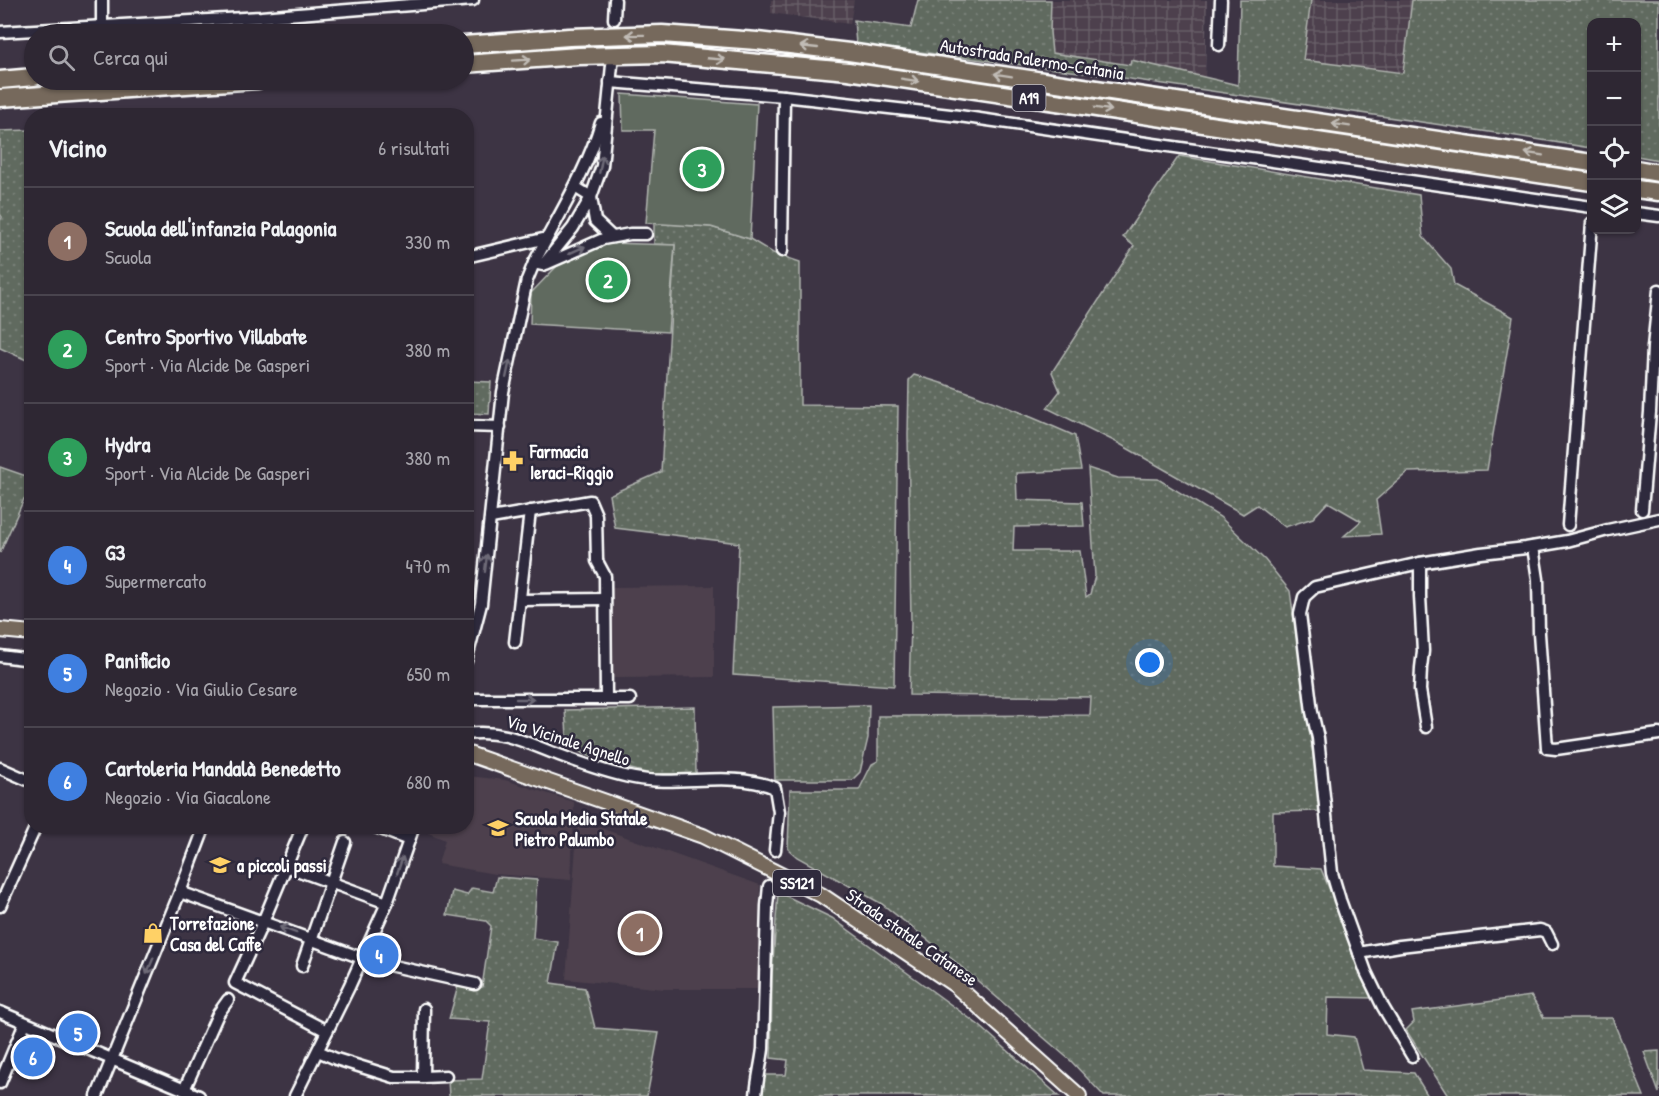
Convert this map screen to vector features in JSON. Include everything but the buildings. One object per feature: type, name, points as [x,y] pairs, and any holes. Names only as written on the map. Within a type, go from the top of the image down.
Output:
[{"type":"highway","name":"Autostrada Palermo-Catania","points":[[474,44],[570,37],[662,34],[780,44],[861,53],[1587,162]]},
{"type":"highway","name":"A19","points":[[474,63],[579,56],[662,54],[848,71],[1587,181]]},
{"type":"highway","points":[[0,80],[24,78]]},
{"type":"highway","points":[[0,98],[114,90]]},
{"type":"highway","points":[[1641,170],[1659,173]]},
{"type":"highway","points":[[1641,190],[1659,192]]},
{"type":"main road","points":[[0,630],[24,632]]},
{"type":"main road","name":"Strada statale Catanese","points":[[474,756],[703,836],[821,896],[955,985],[1079,1096]]},
{"type":"street","points":[[102,0],[102,24]]},
{"type":"street","points":[[137,24],[261,17],[473,0]]},
{"type":"street","points":[[614,19],[615,0]]},
{"type":"street","points":[[1219,45],[1221,0]]},
{"type":"street","points":[[0,32],[24,31]]},
{"type":"street","points":[[474,618],[481,604],[503,392],[526,280],[538,264],[573,228],[591,198],[602,166],[612,64]]},
{"type":"street","points":[[610,82],[784,96],[959,116],[1587,206]]},
{"type":"street","points":[[782,250],[784,96]]},
{"type":"street","points":[[538,264],[547,238],[575,188],[595,145],[608,100]]},
{"type":"street","points":[[575,188],[591,198],[595,222],[612,237]]},
{"type":"street","points":[[1641,214],[1659,216]]},
{"type":"street","points":[[557,219],[573,228]]},
{"type":"street","points":[[538,264],[603,239],[630,234],[646,234]]},
{"type":"street","points":[[1568,525],[1591,234]]},
{"type":"street","points":[[474,255],[547,238]]},
{"type":"street","points":[[1642,510],[1659,290]]},
{"type":"street","points":[[474,426],[500,427]]},
{"type":"street","points":[[491,518],[590,501],[596,514],[597,561],[605,576],[606,699]]},
{"type":"street","points":[[515,642],[530,511]]},
{"type":"street","points":[[1412,1056],[1383,1007],[1359,953],[1332,873],[1318,738],[1312,712],[1300,614],[1304,597],[1315,587],[1420,563],[1567,541],[1659,519]]},
{"type":"street","points":[[1533,547],[1538,579],[1547,748],[1556,749],[1659,734]]},
{"type":"street","points":[[1420,563],[1423,651],[1420,690],[1426,727]]},
{"type":"street","points":[[520,600],[605,599]]},
{"type":"street","points":[[1,657],[24,659]]},
{"type":"street","points":[[474,699],[630,699]]},
{"type":"street","name":"Via Vicinale Agnello","points":[[474,733],[508,735],[575,762],[635,778],[659,782],[734,779],[759,782],[775,788],[779,812],[775,850]]},
{"type":"street","points":[[0,768],[24,778]]},
{"type":"street","points":[[0,906],[5,881],[31,834]]},
{"type":"street","points":[[97,1096],[202,834]]},
{"type":"street","points":[[300,834],[235,983],[327,1031]]},
{"type":"street","points":[[394,834],[409,840]]},
{"type":"street","points":[[295,1096],[363,958],[387,903],[411,834]]},
{"type":"street","points":[[302,966],[345,842]]},
{"type":"street","points":[[286,866],[387,903]]},
{"type":"street","points":[[756,1096],[763,1049],[767,906],[770,886]]},
{"type":"street","points":[[180,892],[363,958],[475,984]]},
{"type":"street","points":[[1359,953],[1540,930],[1546,932],[1552,944]]},
{"type":"street","points":[[179,1091],[218,1014],[228,1000]]},
{"type":"street","points":[[423,1077],[424,1009]]},
{"type":"street","points":[[0,1012],[111,1059],[179,1091],[199,1096]]},
{"type":"street","points":[[0,1083],[25,1023]]},
{"type":"street","points":[[318,1050],[336,1059],[394,1077],[446,1076]]},
{"type":"shaded area","points":[[771,0],[854,0],[850,24],[771,13]]},
{"type":"shaded area","points":[[918,0],[1051,0],[1052,53],[1130,65],[1131,60],[1238,85],[1240,0],[1311,0],[1303,60],[1403,73],[1412,0],[1659,0],[1659,160],[1641,157],[1641,18],[1587,18],[1587,147],[1103,75],[856,44],[854,20],[911,28]]},
{"type":"shaded area","points":[[1051,0],[1207,0],[1205,77],[1131,61],[1130,65],[1052,53]]},
{"type":"shaded area","points":[[1311,0],[1412,0],[1404,73],[1303,60]]},
{"type":"shaded area","points":[[622,94],[757,104],[750,239],[711,227],[646,223],[654,130],[623,130]]},
{"type":"shaded area","points":[[24,130],[24,359],[0,348],[0,221],[2,217],[0,214],[0,131]]},
{"type":"shaded area","points":[[1179,156],[1419,195],[1423,237],[1451,269],[1454,285],[1513,317],[1487,470],[1408,472],[1376,500],[1381,534],[1344,536],[1361,521],[1328,502],[1313,518],[1285,527],[1257,505],[1243,514],[1118,443],[1047,408],[1060,391],[1052,372],[1134,246],[1123,237]]},
{"type":"shaded area","points":[[654,223],[711,227],[750,239],[773,253],[800,262],[800,405],[898,406],[894,686],[733,675],[739,543],[615,528],[609,495],[661,472],[675,245],[654,244]]},
{"type":"shaded area","points":[[609,243],[675,245],[668,332],[530,324],[531,293],[557,266]]},
{"type":"shaded area","points":[[914,375],[976,395],[1075,436],[1081,470],[1016,473],[1017,500],[1082,502],[1084,526],[1014,527],[1013,551],[1080,551],[1086,597],[1090,594],[1095,576],[1088,468],[1118,478],[1158,479],[1220,517],[1265,560],[1290,591],[1321,811],[1273,812],[1273,866],[1321,869],[1375,998],[1328,997],[1327,1034],[1354,1037],[1363,1070],[1414,1073],[1428,1096],[1104,1096],[1071,1061],[951,958],[882,904],[797,857],[788,849],[790,790],[859,790],[872,764],[878,761],[878,716],[1090,715],[1091,697],[909,695],[911,622],[908,435],[909,380]]},
{"type":"shaded area","points":[[474,381],[491,382],[489,414],[474,413]]},
{"type":"shaded area","points":[[0,467],[24,475],[24,499],[0,553]]},
{"type":"shaded area","points":[[714,586],[714,677],[613,678],[612,587]]},
{"type":"shaded area","points":[[869,705],[868,738],[860,772],[852,780],[775,780],[773,707]]},
{"type":"shaded area","points":[[695,707],[696,774],[650,774],[604,762],[568,747],[565,710]]},
{"type":"shaded area","name":"Scuola Media Statale Pietro Palumbo","points":[[474,777],[505,780],[574,802],[571,880],[495,874],[438,864],[445,840],[431,834],[474,834]]},
{"type":"shaded area","points":[[578,820],[760,885],[758,989],[664,989],[566,979]]},
{"type":"shaded area","points":[[497,877],[537,880],[533,938],[558,942],[551,983],[585,988],[595,1028],[659,1033],[647,1096],[449,1096],[448,1080],[482,1079],[490,1022],[449,1019],[458,986],[472,989],[482,987],[491,926],[486,921],[447,915],[452,891],[467,895],[472,888],[493,892]]},
{"type":"shaded area","points":[[778,892],[832,918],[980,1026],[1059,1096],[762,1096],[762,1075],[786,1075],[788,1060],[771,1058],[772,975]]},
{"type":"shaded area","points":[[1531,996],[1544,1018],[1612,1018],[1644,1096],[1448,1096],[1406,1030],[1414,1022],[1412,1012]]},
{"type":"shaded area","points":[[1659,1051],[1659,1093],[1644,1052]]},
{"type":"tunnel","points":[[769,886],[775,850]]},
{"type":"place","name":"Hydra","points":[[702,169]]},
{"type":"place","name":"Centro Sportivo Villabate","points":[[608,280]]},
{"type":"place","name":"Farmacia Ieraci-Riggio","points":[[513,461]]},
{"type":"place","name":"Scuola Media Statale Pietro Palumbo","points":[[498,828]]},
{"type":"place","name":"a piccoli passi","points":[[220,865]]},
{"type":"place","name":"Torrefazione Casa del Caffe","points":[[153,933]]},
{"type":"place","name":"Scuola dell'infanzia Palagonia","points":[[640,933]]},
{"type":"place","name":"G3","points":[[379,955]]},
{"type":"place","name":"Panificio","points":[[78,1033]]},
{"type":"place","name":"Cartoleria Mandalà Benedetto","points":[[33,1057]]}]
